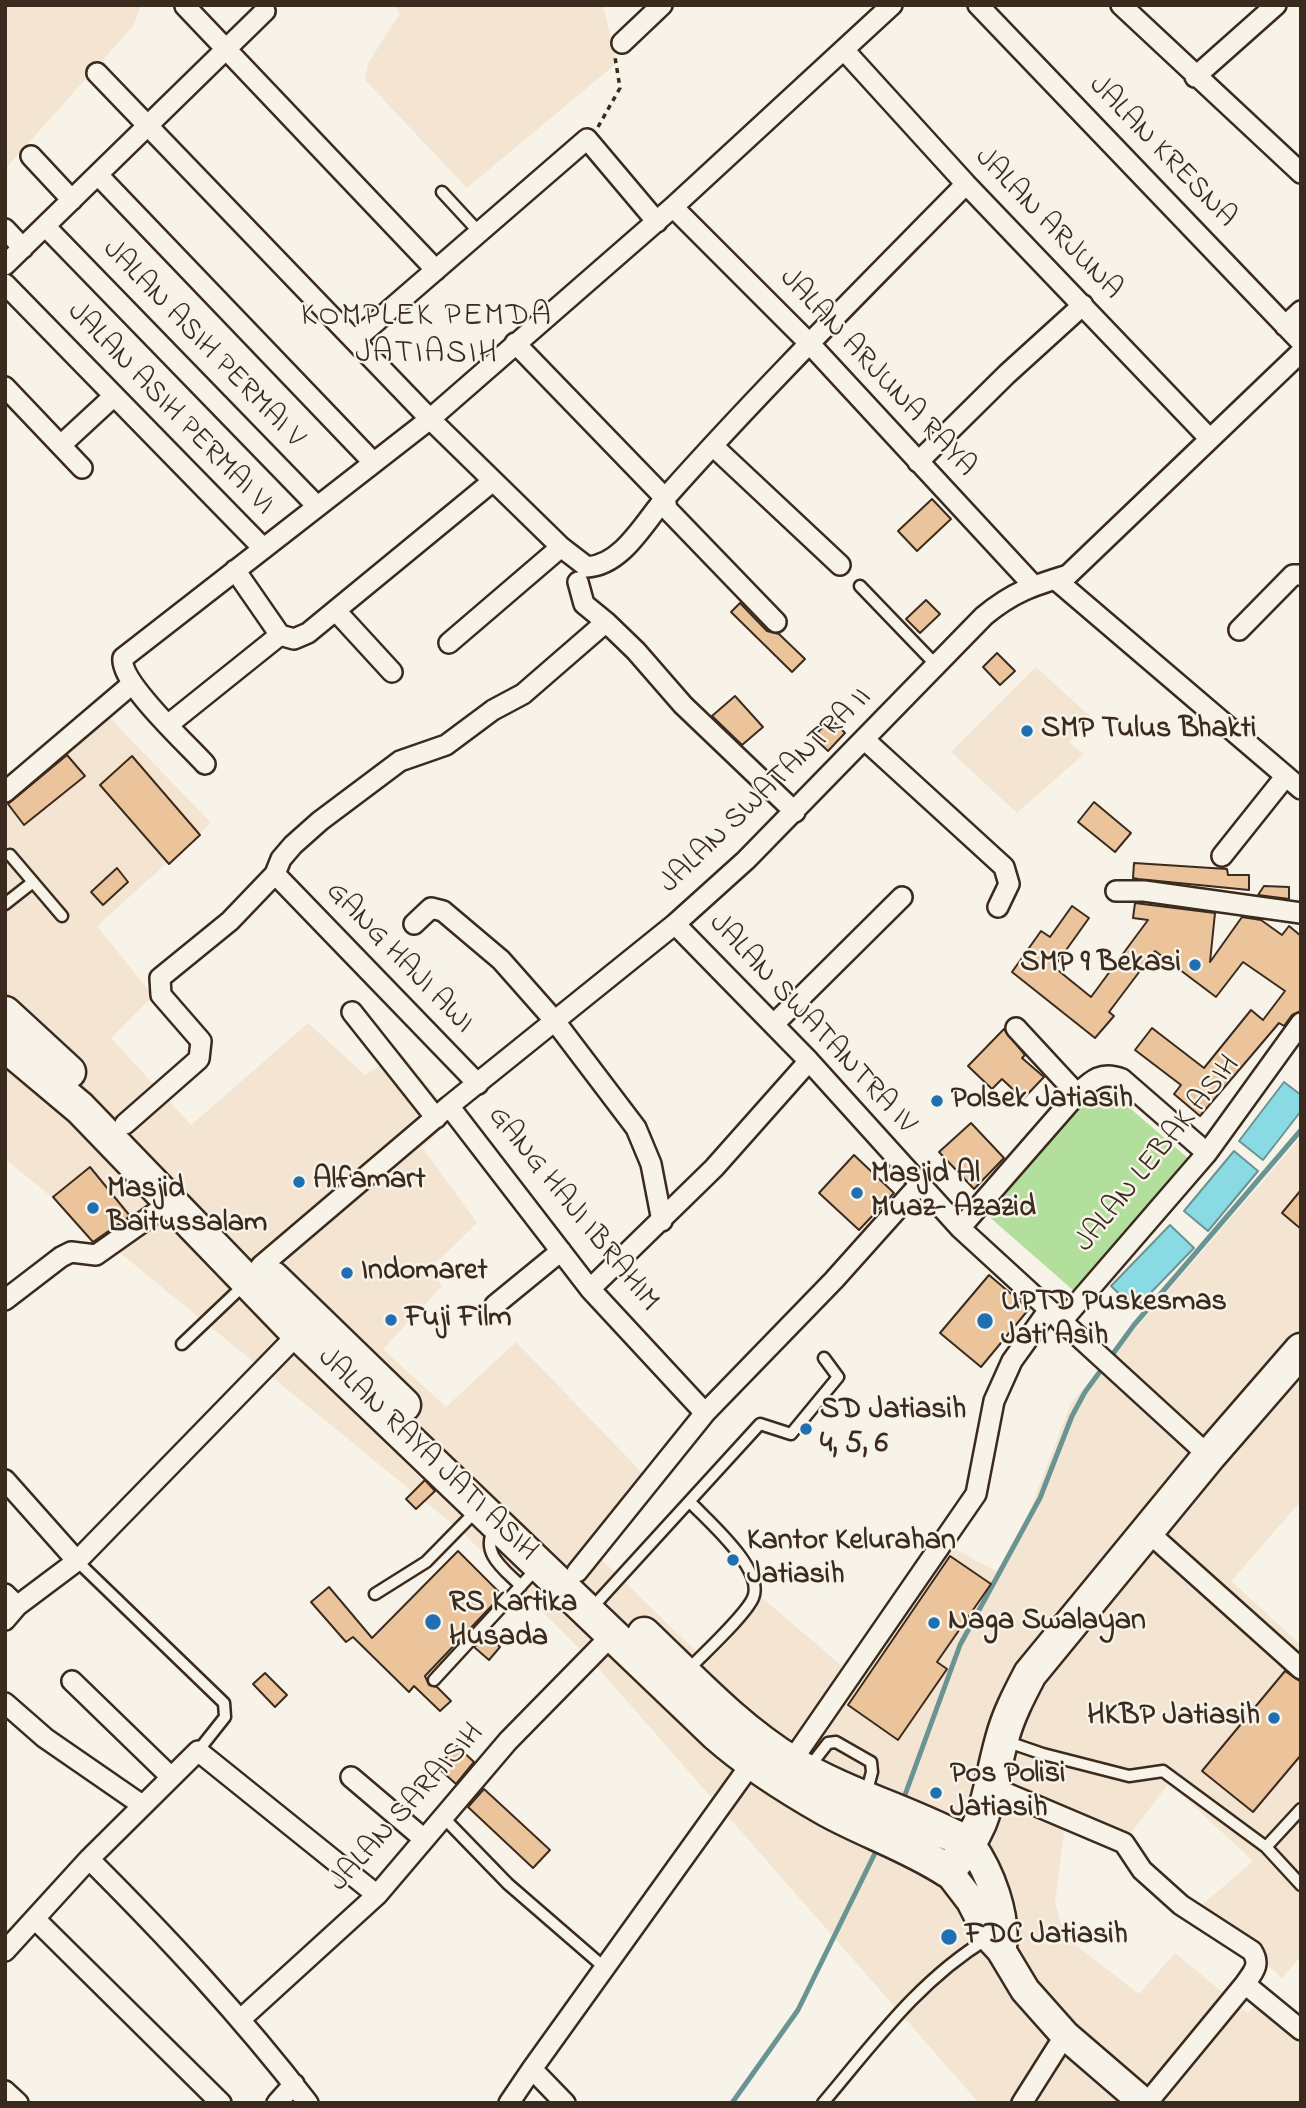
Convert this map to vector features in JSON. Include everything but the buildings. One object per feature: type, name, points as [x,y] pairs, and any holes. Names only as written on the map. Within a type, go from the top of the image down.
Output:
[{"type":"main road","name":"JALAN RAYA JATI ASIH","points":[[5,1013],[125,1124],[254,1274],[298,1334],[490,1521],[531,1575],[595,1604],[685,1673],[729,1715],[799,1766],[885,1819],[924,1855],[948,1871]]},
{"type":"main road","name":"JALAN RAYA JATI ASIH","points":[[5,1045],[80,1108],[171,1202],[254,1274],[577,1572],[613,1634],[751,1764],[828,1810],[885,1819]]},
{"type":"main road","points":[[1146,2103],[1065,2035],[1025,1990],[998,1940],[948,1871],[971,1845],[992,1787],[1012,1708],[1030,1674],[1209,1456],[1301,1350]]},
{"type":"main road","points":[[885,1819],[938,1826],[971,1845],[986,1867],[998,1940]]},
{"type":"street","points":[[622,43],[662,5]]},
{"type":"street","points":[[263,548],[372,461],[430,419],[657,222],[892,5]]},
{"type":"street","name":"JALAN KRESNA","points":[[978,5],[1301,342]]},
{"type":"street","points":[[1121,5],[1195,77],[1301,173]]},
{"type":"street","points":[[1195,77],[1276,5]]},
{"type":"street","points":[[185,6],[436,270]]},
{"type":"street","points":[[5,265],[265,11]]},
{"type":"street","name":"JALAN ARJUNA","points":[[844,50],[966,184],[1209,438]]},
{"type":"street","points":[[97,73],[356,339],[430,419],[561,547],[587,567],[600,566],[613,560],[665,498],[808,343],[966,184]]},
{"type":"street","points":[[356,339],[587,139],[657,222]]},
{"type":"street","points":[[31,156],[72,200]]},
{"type":"street","points":[[98,175],[372,461]]},
{"type":"street","name":"JALAN ARJUNA RAYA","points":[[673,207],[808,343],[1032,584]]},
{"type":"street","name":"JALAN ASIH PERMAI V","points":[[46,226],[316,505]]},
{"type":"street","points":[[5,229],[23,248]]},
{"type":"street","name":"JALAN ASIH PERMAI VI","points":[[5,284],[263,548],[123,658],[122,668],[132,684]]},
{"type":"street","points":[[918,463],[1007,374],[1083,305]]},
{"type":"street","points":[[1284,326],[1301,311]]},
{"type":"street","points":[[515,343],[665,498],[667,509],[776,622]]},
{"type":"street","name":"JALAN SWATANTRA II","points":[[254,1274],[443,1112],[675,924],[794,812],[984,616],[1002,600],[1032,584],[1068,575],[1301,352]]},
{"type":"street","points":[[5,387],[82,468]]},
{"type":"street","points":[[61,445],[114,396]]},
{"type":"street","points":[[713,446],[840,565]]},
{"type":"street","points":[[235,570],[280,635],[294,639],[308,633],[336,611],[493,481]]},
{"type":"street","points":[[449,643],[561,547]]},
{"type":"street","points":[[1238,630],[1293,576],[1301,575]]},
{"type":"street","points":[[1055,579],[1293,783],[1222,856]]},
{"type":"street","points":[[578,582],[584,604],[636,651],[683,705],[794,812]]},
{"type":"street","points":[[336,611],[392,672]]},
{"type":"street","points":[[125,1124],[199,1059],[201,1041],[161,995],[160,978],[230,921],[275,874],[281,859],[293,845],[387,770],[407,757],[446,745],[493,710],[523,694],[606,622]]},
{"type":"street","points":[[169,724],[280,635]]},
{"type":"street","points":[[5,792],[132,684],[205,764]]},
{"type":"street","points":[[865,740],[1004,867],[1009,884],[998,907]]},
{"type":"street","name":"GANG HAJI AWI","points":[[275,874],[478,1084]]},
{"type":"street","points":[[1116,891],[1144,891],[1301,913]]},
{"type":"street","points":[[775,1023],[902,897]]},
{"type":"street","points":[[414,924],[431,908],[443,911],[502,960],[554,1020],[636,1128],[651,1164],[662,1221]]},
{"type":"street","name":"JALAN SWATANTRA IV","points":[[675,924],[810,1060],[960,1228],[1209,1456]]},
{"type":"street","name":"GANG HAJI IBRAHIM","points":[[352,1012],[443,1112],[590,1289],[705,1413]]},
{"type":"street","name":"JALAN LEBAK ASIH","points":[[799,1766],[976,1494],[982,1475],[987,1426],[1012,1361],[1207,1153],[1301,1023]]},
{"type":"street","points":[[1016,1028],[1077,1094]]},
{"type":"street","points":[[590,1289],[662,1221],[810,1060]]},
{"type":"street","points":[[960,1228],[1077,1094],[1097,1077],[1109,1074],[1122,1079],[1207,1153]]},
{"type":"street","points":[[577,1572],[705,1413],[834,1280],[919,1185]]},
{"type":"street","points":[[5,1300],[61,1257],[71,1252],[96,1255],[171,1202]]},
{"type":"street","points":[[495,1305],[561,1251]]},
{"type":"street","points":[[9,1607],[77,1561],[298,1334]]},
{"type":"street","points":[[5,1480],[77,1561]]},
{"type":"street","points":[[1147,1531],[1301,1669]]},
{"type":"street","name":"JALAN SARAISIH","points":[[242,2018],[377,1895],[508,1741],[613,1634]]},
{"type":"street","points":[[72,1681],[170,1776]]},
{"type":"street","points":[[5,1703],[44,1738],[105,1776],[142,1805]]},
{"type":"street","points":[[5,1951],[89,1859],[198,1751],[377,1895]]},
{"type":"street","points":[[509,2103],[751,1764]]},
{"type":"street","points":[[351,1777],[424,1839]]},
{"type":"street","points":[[992,1787],[1124,1843],[1142,1870],[1181,1905],[1252,1951],[1258,1959],[1257,1966],[1245,1984],[1146,2103]]},
{"type":"street","points":[[89,1859],[171,1941],[242,2018],[308,2103]]},
{"type":"street","points":[[35,1919],[221,2103]]},
{"type":"street","points":[[1245,1984],[1301,2030]]},
{"type":"street","points":[[1022,2103],[1065,2035]]},
{"type":"street","points":[[532,2069],[565,2103]]},
{"type":"street","points":[[277,2103],[293,2084]]},
{"type":"street","points":[[5,2091],[18,2103]]},
{"type":"lane","points":[[442,192],[478,231]]},
{"type":"lane","points":[[860,586],[937,666]]},
{"type":"lane","points":[[10,856],[62,916]]},
{"type":"lane","points":[[5,904],[33,882]]},
{"type":"lane","points":[[182,1344],[254,1274]]},
{"type":"lane","points":[[595,1604],[691,1503],[760,1424],[790,1434],[837,1380],[836,1372],[824,1358]]},
{"type":"lane","points":[[685,1673],[752,1600],[755,1583],[745,1562],[691,1503]]},
{"type":"lane","points":[[375,1594],[490,1521]]},
{"type":"lane","points":[[77,1561],[224,1703],[225,1717],[198,1751]]},
{"type":"lane","points":[[434,1680],[531,1575]]},
{"type":"lane","points":[[1002,1740],[1043,1754],[1129,1776],[1163,1771],[1266,1847],[1301,1885]]},
{"type":"lane","points":[[1266,1847],[1301,1810]]},
{"type":"lane","points":[[443,1818],[508,1884],[605,1968]]},
{"type":"lane","points":[[823,2103],[916,1993],[961,1955],[998,1940]]},
{"type":"path","points":[[587,139],[603,122],[620,88],[615,57],[622,43]]},
{"type":"shaded area","points":[[5,5],[141,5],[134,25],[5,169]]},
{"type":"shaded area","points":[[395,5],[603,5],[617,63],[467,188],[365,80],[368,63],[400,14]]},
{"type":"shaded area","name":"SMP Tulus Bhakti","points":[[1036,667],[1094,720],[1069,742],[1084,754],[1017,813],[951,752]]},
{"type":"shaded area","points":[[106,714],[211,823],[97,926],[153,996],[111,1038],[191,1125],[308,1023],[365,1075],[401,1053],[454,1118],[422,1147],[477,1223],[431,1268],[442,1286],[383,1349],[446,1407],[516,1342],[654,1485],[598,1556],[707,1662],[761,1597],[856,1678],[948,1545],[999,1573],[1028,1515],[1071,1403],[1301,1137],[1301,1501],[1231,1581],[1301,1645],[1301,1956],[1282,1978],[1202,1905],[1253,1861],[1169,1783],[1131,1833],[1067,1809],[1055,1902],[1064,1936],[1139,1994],[1175,1953],[1248,2013],[1262,1997],[1301,2019],[1301,2103],[979,2103],[591,1660],[462,1532],[5,1159],[5,793]]},
{"type":"green space","points":[[1101,1083],[1190,1160],[1074,1291],[986,1214]]},
{"type":"water","points":[[1284,1082],[1301,1095],[1301,1111],[1263,1160],[1239,1141]]},
{"type":"water","points":[[1234,1151],[1258,1171],[1208,1231],[1184,1211]]},
{"type":"water","points":[[1170,1225],[1194,1248],[1135,1309],[1111,1286]]},
{"type":"waterway","points":[[902,1803],[960,1645],[1040,1498],[1072,1416],[1085,1392],[1134,1325],[1301,1130]]},
{"type":"waterway","points":[[732,2103],[798,2010],[879,1845]]},
{"type":"place","name":"SMP Tulus Bhakti","points":[[1027,731]]},
{"type":"place","name":"SMP 9 Bekasi","points":[[1195,965]]},
{"type":"place","name":"Polsek Jatiasih","points":[[937,1101]]},
{"type":"place","name":"Alfamart","points":[[299,1182]]},
{"type":"place","name":"Masjid Al Muaz- Azazid","points":[[857,1193]]},
{"type":"place","name":"Masjid Baitussalam","points":[[93,1208]]},
{"type":"place","name":"Indomaret","points":[[347,1273]]},
{"type":"place","name":"Fuji Film","points":[[391,1320]]},
{"type":"place","name":"UPTD Puskesmas Jati Asih","points":[[985,1321]]},
{"type":"place","name":"SD Jatiasih 4, 5, 6","points":[[806,1429]]},
{"type":"place","name":"Kantor Kelurahan Jatiasih","points":[[733,1560]]},
{"type":"place","name":"RS Kartika Husada","points":[[433,1622]]},
{"type":"place","name":"Naga Swalayan","points":[[934,1623]]},
{"type":"place","name":"HKBP Jatiasih","points":[[1274,1718]]},
{"type":"place","name":"Pos Polisi Jatiasih","points":[[936,1793]]},
{"type":"place","name":"FDC Jatiasih","points":[[949,1937]]},
{"type":"district","name":"KOMPLEK PEMDA JATIASIH","points":[[427,338]]}]
